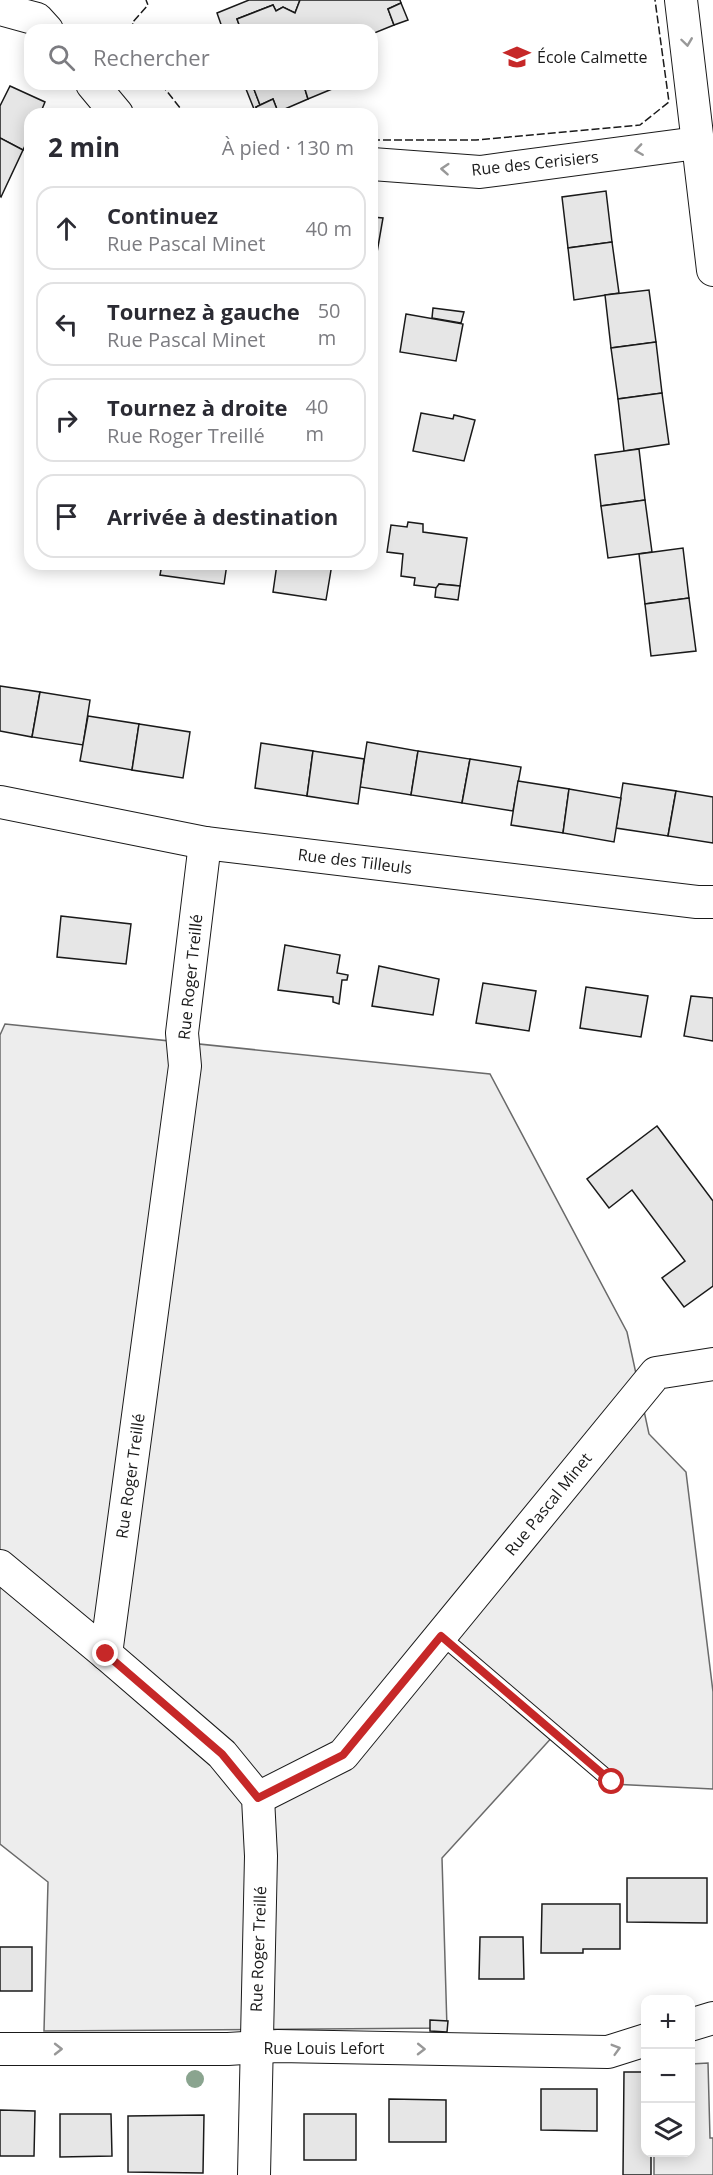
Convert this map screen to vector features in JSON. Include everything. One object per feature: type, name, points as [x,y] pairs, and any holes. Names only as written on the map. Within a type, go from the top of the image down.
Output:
[{"type":"street","points":[[681,0],[713,270]]},
{"type":"street","points":[[0,9],[38,19],[42,24]]},
{"type":"street","points":[[692,83],[713,60]]},
{"type":"street","points":[[97,90],[112,108]]},
{"type":"street","name":"Rue des Cerisiers","points":[[378,164],[480,172],[697,143]]},
{"type":"street","name":"Rue des Tilleuls","points":[[0,802],[205,843],[690,902],[713,902]]},
{"type":"street","name":"Rue Roger Treillé","points":[[106,1654],[185,1066],[182,1033],[205,843]]},
{"type":"street","name":"Rue Pascal Minet","points":[[258,1798],[343,1755],[656,1373],[713,1364]]},
{"type":"street","points":[[0,1566],[222,1754],[258,1798]]},
{"type":"street","name":"Rue Roger Treillé","points":[[254,2175],[261,1856],[258,1798]]},
{"type":"street","points":[[695,2023],[713,2018]]},
{"type":"street","name":"Rue Louis Lefort","points":[[0,2049],[256,2047],[608,2052],[641,2041]]},
{"type":"lane","points":[[441,1636],[612,1782]]},
{"type":"shaded area","points":[[5,1024],[490,1074],[627,1332],[649,1434],[686,1472],[713,1692],[713,1789],[611,1784],[555,1734],[442,1858],[447,2028],[44,2031],[48,1882],[0,1844],[0,1035]]},
{"type":"shaded area","points":[[708,2063],[713,2175],[654,2175],[654,2157],[695,2157],[695,2064]]},
{"type":"building","points":[[249,0],[300,0],[295,13],[283,7],[276,11],[273,5],[237,19],[239,24],[221,24],[217,13]]},
{"type":"building","points":[[300,0],[400,0],[401,3],[388,9],[394,25],[378,32],[378,24],[239,24],[237,19],[273,5],[276,11],[283,7],[295,13]]},
{"type":"building","points":[[401,3],[408,20],[394,25],[388,9]]},
{"type":"building","points":[[10,86],[45,102],[42,108],[24,108],[23,150],[0,138],[0,106]]},
{"type":"building","points":[[246,90],[254,90],[260,105],[254,108]]},
{"type":"building","points":[[254,90],[305,90],[308,99],[287,108],[276,108],[273,99],[260,105]]},
{"type":"building","points":[[305,90],[330,90],[308,99]]},
{"type":"building","points":[[273,99],[276,108],[256,108]]},
{"type":"building","points":[[0,138],[23,150],[1,197],[0,196]]},
{"type":"building","points":[[606,191],[612,242],[568,248],[562,197]]},
{"type":"building","points":[[378,218],[383,218],[378,247]]},
{"type":"building","points":[[612,242],[619,293],[574,300],[568,248]]},
{"type":"building","points":[[649,290],[656,342],[611,348],[605,295]]},
{"type":"building","points":[[433,308],[464,312],[461,323],[432,318]]},
{"type":"building","points":[[406,314],[463,324],[456,361],[400,352]]},
{"type":"building","points":[[656,342],[662,393],[618,399],[611,348]]},
{"type":"building","points":[[662,393],[669,444],[624,451],[618,399]]},
{"type":"building","points":[[421,413],[453,419],[454,415],[475,420],[464,461],[413,451]]},
{"type":"building","points":[[639,449],[645,500],[601,506],[595,455]]},
{"type":"building","points":[[645,500],[652,552],[608,558],[601,506]]},
{"type":"building","points":[[408,522],[423,524],[423,532],[467,538],[460,586],[439,584],[438,588],[414,585],[415,578],[401,576],[403,554],[387,552],[391,525],[407,527]]},
{"type":"building","points":[[683,548],[689,598],[645,604],[639,554]]},
{"type":"building","points":[[161,570],[226,570],[224,584],[160,575]]},
{"type":"building","points":[[276,570],[331,570],[326,600],[273,592]]},
{"type":"building","points":[[439,584],[460,586],[458,600],[435,597]]},
{"type":"building","points":[[689,598],[696,651],[651,656],[645,604]]},
{"type":"building","points":[[0,686],[40,692],[32,737],[0,731]]},
{"type":"building","points":[[40,692],[90,700],[83,745],[32,737]]},
{"type":"building","points":[[88,716],[139,724],[132,770],[80,761]]},
{"type":"building","points":[[139,724],[190,732],[183,778],[132,770]]},
{"type":"building","points":[[367,742],[418,751],[411,795],[360,787]]},
{"type":"building","points":[[261,743],[313,751],[307,796],[255,788]]},
{"type":"building","points":[[313,751],[364,759],[358,804],[307,796]]},
{"type":"building","points":[[418,751],[470,759],[462,803],[411,795]]},
{"type":"building","points":[[470,759],[521,767],[513,811],[462,803]]},
{"type":"building","points":[[518,781],[569,789],[563,833],[511,825]]},
{"type":"building","points":[[623,783],[676,791],[668,836],[616,828]]},
{"type":"building","points":[[569,789],[621,798],[614,842],[563,833]]},
{"type":"building","points":[[676,791],[713,797],[713,843],[668,836]]},
{"type":"building","points":[[61,916],[131,924],[126,964],[57,957]]},
{"type":"building","points":[[285,945],[340,955],[337,973],[348,975],[347,980],[342,980],[339,1004],[333,1002],[333,997],[278,990]]},
{"type":"building","points":[[379,966],[439,979],[433,1015],[372,1006]]},
{"type":"building","points":[[483,983],[536,991],[529,1031],[476,1023]]},
{"type":"building","points":[[586,987],[648,996],[641,1037],[580,1028]]},
{"type":"building","points":[[691,996],[713,998],[713,1041],[684,1036]]},
{"type":"building","points":[[657,1126],[713,1201],[713,1286],[684,1307],[662,1278],[685,1261],[632,1190],[609,1208],[587,1179]]},
{"type":"building","points":[[627,1878],[707,1878],[707,1923],[627,1922]]},
{"type":"building","points":[[542,1904],[620,1904],[620,1949],[583,1949],[583,1953],[541,1953]]},
{"type":"building","points":[[480,1937],[523,1937],[524,1979],[479,1979]]},
{"type":"building","points":[[0,1947],[32,1947],[32,1991],[0,1991]]},
{"type":"building","points":[[430,2020],[448,2021],[447,2032],[430,2031]]},
{"type":"building","points":[[624,2072],[641,2072],[641,2157],[651,2157],[651,2175],[623,2175]]},
{"type":"building","points":[[541,2089],[597,2089],[597,2131],[541,2130]]},
{"type":"building","points":[[389,2099],[446,2100],[446,2142],[389,2142]]},
{"type":"building","points":[[0,2110],[35,2111],[34,2156],[0,2156]]},
{"type":"building","points":[[60,2114],[111,2114],[112,2156],[60,2157]]},
{"type":"building","points":[[304,2114],[356,2114],[356,2160],[304,2160]]},
{"type":"building","points":[[204,2115],[203,2173],[128,2172],[128,2116]]},
{"type":"fence","points":[[133,24],[148,5],[146,0]]},
{"type":"fence","points":[[378,140],[476,140],[640,125],[669,102],[655,0]]},
{"type":"fence","points":[[166,90],[180,108]]},
{"type":"place","name":"École Calmette","points":[[517,57]]},
{"type":"route","points":[[106,1654],[222,1754],[258,1798],[343,1755],[441,1636],[612,1782]]}]
